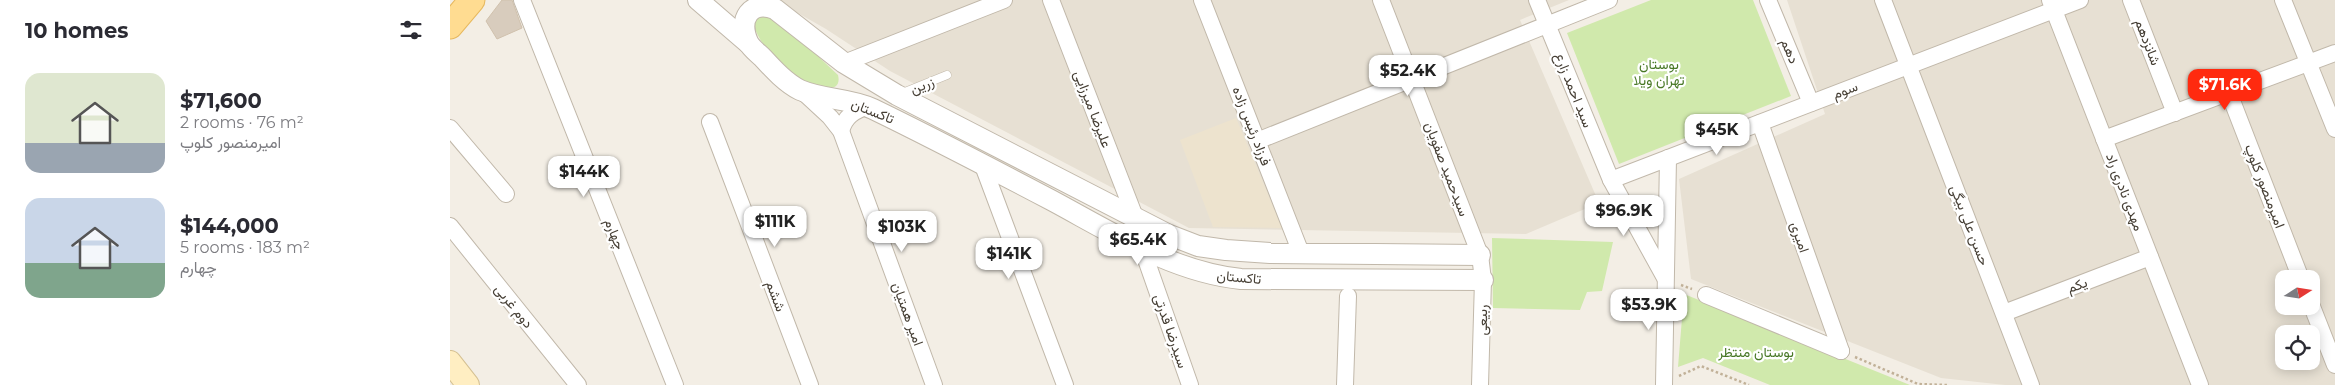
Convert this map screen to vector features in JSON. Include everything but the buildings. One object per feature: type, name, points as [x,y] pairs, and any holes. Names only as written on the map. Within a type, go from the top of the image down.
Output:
[{"type":"main road","points":[[450,26],[472,0]]},
{"type":"main road","points":[[450,362],[468,385]]},
{"type":"street","name":"چهارم","points":[[522,0],[675,385]]},
{"type":"street","points":[[698,0],[748,43],[779,74],[800,89],[830,117],[841,131]]},
{"type":"street","points":[[844,63],[1004,0]]},
{"type":"street","name":"علیرضا میرزایی","points":[[1051,0],[1135,217]]},
{"type":"street","name":"فرزاد رئیس زاده","points":[[1202,0],[1301,253]]},
{"type":"street","name":"سیدحمید صفویان","points":[[1381,0],[1480,255]]},
{"type":"street","name":"سید احمد زارع","points":[[1537,0],[1610,180],[1666,278]]},
{"type":"street","points":[[1257,141],[1609,0]]},
{"type":"street","name":"دهم","points":[[1768,0],[1812,103]]},
{"type":"street","name":"حسن علی بیگی","points":[[1883,0],[2031,385]]},
{"type":"street","name":"سوم","points":[[1610,180],[1908,66],[2052,5],[2080,0]]},
{"type":"street","name":"شانزدهم","points":[[2131,0],[2176,113]]},
{"type":"street","points":[[2283,0],[2335,129]]},
{"type":"street","points":[[747,4],[744,28],[748,43]]},
{"type":"street","name":"تاکستان","points":[[747,4],[781,8],[844,63],[897,95],[1167,234],[1198,246],[1244,252],[1480,255]]},
{"type":"street","name":"مهدی نادری راد","points":[[2052,5],[2200,385]]},
{"type":"street","points":[[2104,139],[2335,53]]},
{"type":"street","name":"تاکستان","points":[[800,89],[868,106],[982,163],[1142,248],[1194,270],[1218,277],[1241,279],[1483,280]]},
{"type":"street","name":"امیرمنصور کلوپ","points":[[2229,92],[2298,270]]},
{"type":"street","points":[[841,131],[843,124],[852,113],[868,106]]},
{"type":"street","name":"ششم","points":[[710,122],[810,385]]},
{"type":"street","name":"امیری","points":[[1760,123],[1841,352]]},
{"type":"street","points":[[944,144],[956,124]]},
{"type":"street","points":[[450,128],[506,194]]},
{"type":"street","name":"امیر همتیان","points":[[841,131],[934,385]]},
{"type":"street","points":[[1664,384],[1668,158]]},
{"type":"street","points":[[982,163],[1065,385]]},
{"type":"street","name":"دوم غربی","points":[[450,226],[578,385]]},
{"type":"street","name":"سیدرضا قدرتی","points":[[1142,248],[1190,385]]},
{"type":"street","points":[[1301,253],[1302,279]]},
{"type":"street","name":"ربیعی","points":[[1480,255],[1483,280],[1480,385]]},
{"type":"street","name":"یکم","points":[[2004,313],[2150,257]]},
{"type":"street","points":[[1706,295],[1841,352]]},
{"type":"street","points":[[1345,385],[1348,296]]},
{"type":"street","points":[[2315,315],[2335,365]]},
{"type":"lane","name":"زرین","points":[[897,95],[947,75]]},
{"type":"path","points":[[1666,278],[1706,295]]},
{"type":"path","points":[[1841,352],[1918,384],[1948,385]]},
{"type":"path","points":[[1664,384],[1701,366],[1750,385]]},
{"type":"shaded area","points":[[775,0],[1569,0],[1520,20],[1599,203],[1526,234],[1189,228],[890,71],[826,29]]},
{"type":"shaded area","points":[[1787,0],[2335,0],[2335,385],[2005,385],[1941,378],[1691,279],[1679,179],[1825,114]]},
{"type":"shaded area","points":[[1236,118],[1282,228],[1213,227],[1180,140]]},
{"type":"green space","name":"بوستان تهران ویلا","points":[[1651,0],[1753,0],[1791,96],[1619,164],[1567,33]]},
{"type":"green space","points":[[765,13],[789,29],[838,75],[838,82],[835,87],[823,88],[807,84],[789,74],[776,61],[759,38],[753,23],[757,15]]},
{"type":"green space","points":[[1492,238],[1613,242],[1602,291],[1587,292],[1580,310],[1493,308]]},
{"type":"green space","name":"بوستان منتظر","points":[[1684,294],[1910,385],[1770,385],[1703,358],[1678,367]]}]
